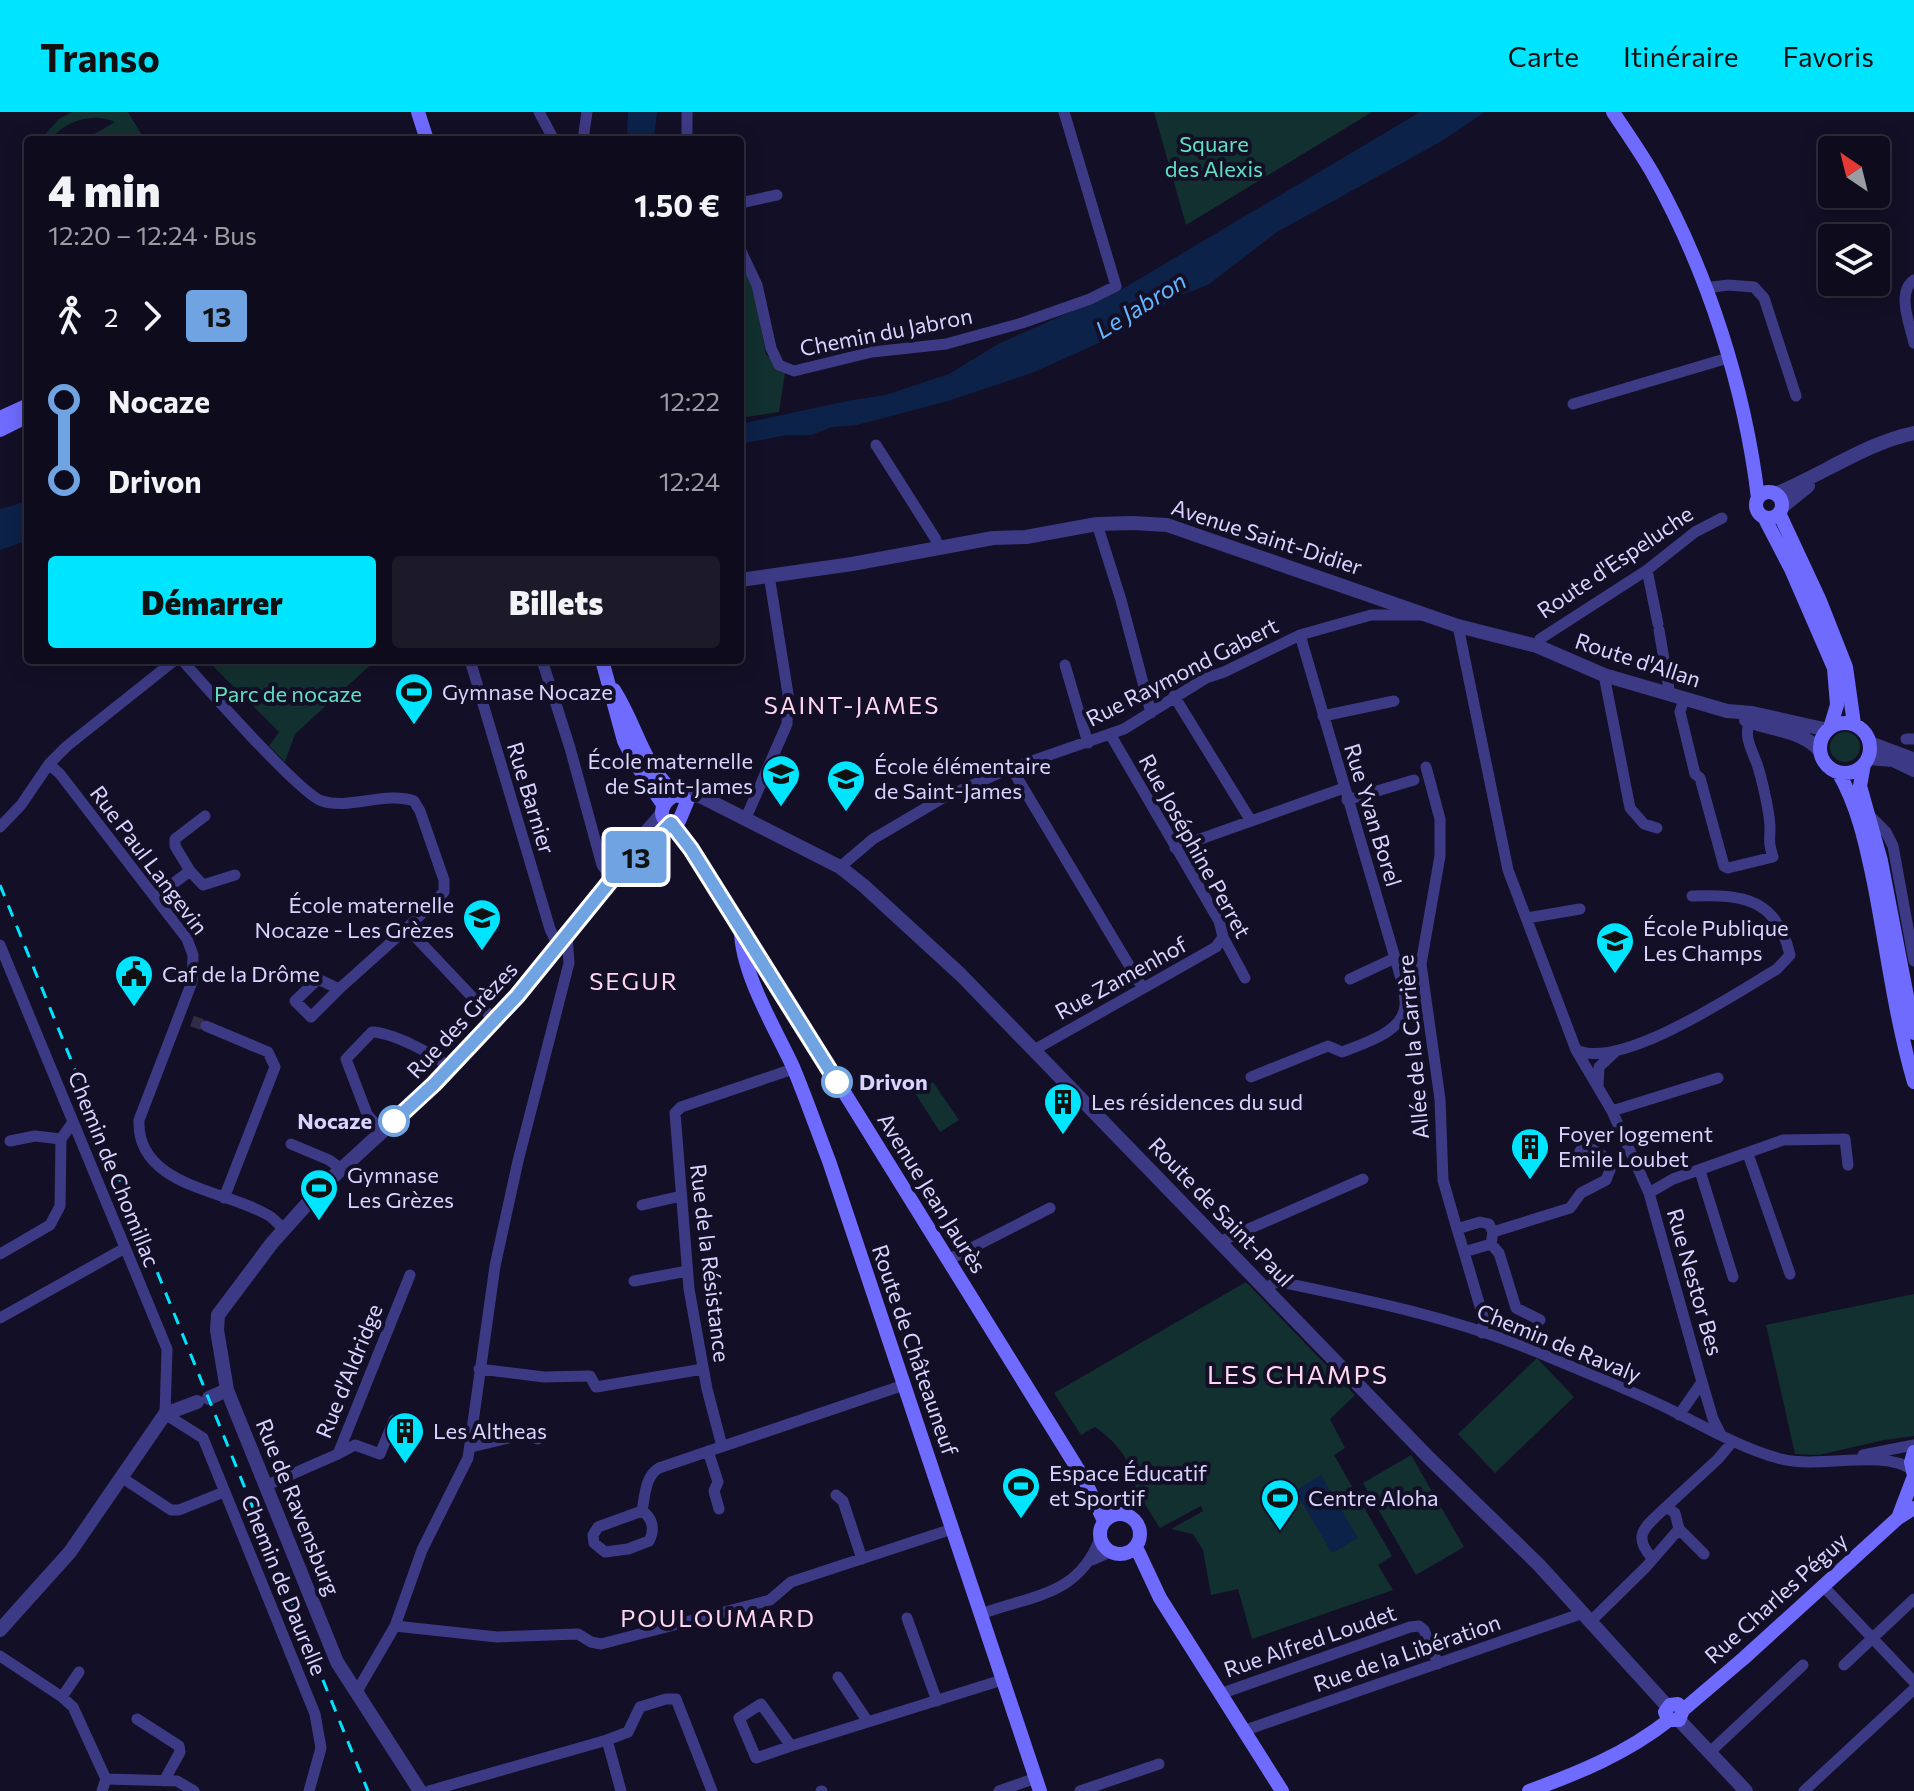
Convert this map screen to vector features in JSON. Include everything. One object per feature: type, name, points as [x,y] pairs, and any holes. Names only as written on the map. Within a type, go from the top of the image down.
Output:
[{"type":"main road","points":[[418,112],[426,136]]},
{"type":"main road","points":[[1613,112],[1653,173],[1705,288],[1728,358],[1753,455],[1820,601],[1846,667],[1854,724]]},
{"type":"main road","points":[[0,418],[24,407]]},
{"type":"main road","points":[[0,430],[24,418]]},
{"type":"main road","points":[[1773,501],[1757,509],[1791,569],[1834,668],[1837,705],[1829,729],[1821,740],[1820,751],[1826,764],[1838,772],[1850,794],[1869,858],[1914,1082]]},
{"type":"main road","name":"Avenue Jean Jaurès","points":[[603,664],[608,682],[675,810],[691,849],[1110,1518]]},
{"type":"main road","points":[[1829,729],[1842,723],[1854,724],[1864,731],[1868,755],[1860,776],[1860,786],[1881,861],[1914,1028]]},
{"type":"main road","points":[[1838,772],[1852,772],[1868,755]]},
{"type":"main road","name":"Route de Châteauneuf","points":[[741,928],[741,942],[762,1003],[793,1069],[829,1161],[1038,1785]]},
{"type":"main road","name":"Rue Charles Péguy","points":[[1898,1518],[1913,1474],[1914,1452]]},
{"type":"main road","name":"Rue Charles Péguy","points":[[1529,1791],[1559,1781],[1633,1747],[1675,1714],[1898,1518],[1913,1510]]},
{"type":"main road","points":[[1124,1551],[1140,1535],[1137,1523],[1127,1515],[1110,1518],[1100,1538],[1124,1551],[1160,1598],[1282,1791]]},
{"type":"street","points":[[539,112],[552,136]]},
{"type":"street","points":[[584,136],[587,112]]},
{"type":"street","name":"Chemin du Jabron","points":[[744,257],[757,285],[771,348],[779,365],[794,371],[872,352],[946,344],[1022,323],[1090,299],[1116,286],[1064,112]]},
{"type":"street","points":[[687,136],[688,113]]},
{"type":"street","points":[[744,202],[777,195]]},
{"type":"street","points":[[1914,280],[1908,284],[1904,294],[1914,343]]},
{"type":"street","points":[[1705,288],[1728,285],[1754,287],[1764,298],[1796,396]]},
{"type":"street","points":[[1573,404],[1728,358]]},
{"type":"street","points":[[1773,501],[1892,438],[1914,433]]},
{"type":"street","points":[[876,445],[939,548]]},
{"type":"street","name":"Route d'Espeluche","points":[[1537,646],[1540,639],[1647,570],[1695,532],[1722,518]]},
{"type":"street","points":[[1097,524],[1151,713]]},
{"type":"street","name":"Avenue Saint-Didier","points":[[744,579],[1097,524],[1167,525],[1458,626],[1537,646]]},
{"type":"street","points":[[1647,570],[1695,774],[1700,778],[1724,866],[1728,868],[1773,857],[1768,839],[1770,826],[1756,762],[1750,751],[1751,718]]},
{"type":"street","points":[[745,820],[787,724],[788,694],[769,575]]},
{"type":"street","points":[[1371,615],[1393,603]]},
{"type":"street","name":"Rue Raymond Gabert","points":[[840,867],[873,839],[941,799],[1012,769],[1110,734],[1151,713],[1206,678],[1300,635],[1371,615],[1426,614]]},
{"type":"street","name":"Rue Nestor Bes","points":[[1458,626],[1508,870],[1576,1050],[1612,1111],[1649,1193],[1713,1419],[1721,1435]]},
{"type":"street","name":"Rue Yvan Borel","points":[[1251,1077],[1328,1046],[1342,1052],[1373,1039],[1401,1020],[1405,1001],[1300,635]]},
{"type":"street","name":"Route d'Allan","points":[[1537,646],[1604,675],[1751,718],[1803,737],[1813,742],[1820,751]]},
{"type":"street","points":[[0,827],[67,746],[170,664]]},
{"type":"street","points":[[186,664],[273,759],[314,798],[326,803],[400,798],[414,801],[420,811],[445,884],[439,899],[339,989]]},
{"type":"street","name":"Rue Barnier","points":[[471,664],[550,929],[563,941]]},
{"type":"street","points":[[543,664],[602,865],[612,879]]},
{"type":"street","points":[[1065,665],[1088,743]]},
{"type":"street","points":[[1604,675],[1630,808],[1644,824],[1657,828]]},
{"type":"street","points":[[1174,696],[1251,821]]},
{"type":"street","points":[[1323,716],[1394,701]]},
{"type":"street","name":"Route d'Allan","points":[[1751,718],[1829,729]]},
{"type":"street","name":"Rue Joséphine Perret","points":[[1110,734],[1223,929],[1223,937],[1245,978]]},
{"type":"street","points":[[1868,755],[1914,760]]},
{"type":"street","points":[[1868,755],[1893,760],[1914,770]]},
{"type":"street","name":"Rue Paul Langevin","points":[[49,764],[60,774],[192,946],[192,982],[145,1101],[138,1130],[149,1155],[159,1167],[269,1216],[285,1230]]},
{"type":"street","name":"Allée de la Carrière","points":[[1426,767],[1440,819],[1440,856],[1421,964],[1440,1099],[1443,1180],[1484,1320],[1482,1333]]},
{"type":"street","points":[[1012,769],[1142,987]]},
{"type":"street","points":[[1175,848],[1251,821],[1346,794],[1414,780]]},
{"type":"street","name":"Route de Saint-Paul","points":[[675,810],[703,799],[840,867],[864,886],[961,975],[1429,1458],[1539,1565],[1746,1791]]},
{"type":"street","name":"Rue des Grèzes","points":[[217,1330],[218,1315],[228,1299],[285,1230],[340,1168],[382,1132],[494,1020],[563,941],[612,879],[616,866],[675,810]]},
{"type":"street","points":[[205,816],[175,839],[175,846],[203,885],[235,875]]},
{"type":"street","points":[[1870,816],[1886,832],[1893,846],[1914,961]]},
{"type":"street","points":[[155,897],[190,871]]},
{"type":"street","points":[[1576,1050],[1593,1054],[1654,1039],[1777,969],[1790,955],[1785,933],[1778,921],[1746,898],[1692,896]]},
{"type":"street","points":[[1527,918],[1580,909]]},
{"type":"street","points":[[407,928],[494,1020]]},
{"type":"street","name":"Rue Zamenhof","points":[[1034,1050],[1216,947],[1223,937]]},
{"type":"street","points":[[356,1693],[395,1626],[422,1550],[471,1447],[495,1266],[518,1161],[569,963],[563,941]]},
{"type":"street","name":"Chemin de Chomillac","points":[[0,945],[167,1349],[165,1414]]},
{"type":"street","points":[[1350,979],[1395,958]]},
{"type":"street","points":[[178,1016],[192,1021]]},
{"type":"street","points":[[206,1026],[268,1052],[275,1067],[224,1198]]},
{"type":"street","points":[[382,1132],[367,1114],[346,1059],[372,1032],[384,1033],[449,1067]]},
{"type":"street","points":[[1601,1093],[1599,1067],[1617,1050]]},
{"type":"street","name":"Rue de la Résistance","points":[[722,1446],[703,1369],[687,1271],[675,1113],[681,1107],[793,1069]]},
{"type":"street","points":[[1612,1111],[1718,1078]]},
{"type":"street","points":[[0,1254],[50,1225],[60,1206],[61,1139],[73,1122]]},
{"type":"street","points":[[10,1141],[35,1136],[61,1139]]},
{"type":"street","points":[[1649,1193],[1673,1179],[1783,1140],[1845,1139],[1848,1165]]},
{"type":"street","points":[[291,1144],[340,1168]]},
{"type":"street","points":[[1464,1252],[1570,1208],[1581,1193],[1606,1180],[1610,1170],[1602,1155],[1590,1148],[1580,1151]]},
{"type":"street","points":[[1748,1154],[1790,1274]]},
{"type":"street","points":[[1700,1171],[1733,1277]]},
{"type":"street","points":[[1219,1242],[1363,1179]]},
{"type":"street","points":[[642,1205],[681,1196]]},
{"type":"street","points":[[948,1260],[1050,1208]]},
{"type":"street","points":[[1457,1229],[1480,1222],[1489,1224],[1516,1308],[1540,1320]]},
{"type":"street","points":[[0,1318],[125,1248]]},
{"type":"street","points":[[634,1281],[687,1271]]},
{"type":"street","name":"Rue d'Aldridge","points":[[265,1486],[338,1454],[410,1275]]},
{"type":"street","name":"Chemin de Ravaly","points":[[1265,1289],[1280,1282],[1409,1310],[1482,1333],[1533,1350],[1733,1441],[1789,1461],[1831,1463],[1882,1460],[1904,1464],[1913,1474]]},
{"type":"street","name":"Rue de Ravensburg","points":[[217,1330],[226,1383],[337,1662],[420,1791]]},
{"type":"street","points":[[479,1369],[544,1377],[590,1376],[596,1387],[703,1369]]},
{"type":"street","points":[[0,1630],[70,1552],[165,1414],[203,1400],[226,1383]]},
{"type":"street","points":[[642,1511],[652,1472],[904,1385]]},
{"type":"street","points":[[1684,1417],[1704,1402],[1704,1388]]},
{"type":"street","name":"Chemin de Daurelle","points":[[165,1414],[203,1438],[319,1725],[321,1748],[309,1791]]},
{"type":"street","points":[[338,1454],[355,1445],[380,1454],[394,1420]]},
{"type":"street","points":[[471,1447],[525,1434],[538,1439]]},
{"type":"street","points":[[1652,1558],[1644,1549],[1641,1539],[1644,1528],[1733,1441]]},
{"type":"street","name":"Chemin de Ravaly","points":[[1831,1463],[1914,1445]]},
{"type":"street","points":[[708,1451],[718,1482],[714,1491],[719,1509]]},
{"type":"street","points":[[121,1477],[171,1510],[179,1510],[224,1492]]},
{"type":"street","points":[[836,1495],[843,1501],[862,1559]]},
{"type":"street","points":[[1666,1507],[1675,1513],[1679,1529],[1704,1554]]},
{"type":"street","points":[[642,1511],[651,1523],[653,1534],[649,1541],[628,1549],[605,1552],[594,1543],[593,1535],[598,1527],[642,1511]]},
{"type":"street","points":[[395,1626],[497,1637],[578,1634],[601,1644],[770,1600],[791,1582],[952,1529]]},
{"type":"street","points":[[1587,1617],[1646,1567],[1679,1529]]},
{"type":"street","points":[[981,1614],[1061,1587],[1078,1576],[1092,1560],[1100,1538]]},
{"type":"street","points":[[1092,1560],[1124,1551]]},
{"type":"street","points":[[1823,1586],[1914,1682]]},
{"type":"street","points":[[1844,1665],[1914,1599]]},
{"type":"street","name":"Rue de la Libération","points":[[1243,1731],[1587,1617]]},
{"type":"street","points":[[907,1618],[937,1701]]},
{"type":"street","name":"Rue Alfred Loudet","points":[[1220,1694],[1410,1627],[1419,1626],[1424,1630],[1438,1664]]},
{"type":"street","points":[[0,1656],[73,1707],[106,1779],[102,1791]]},
{"type":"street","points":[[1710,1752],[1803,1665]]},
{"type":"street","points":[[62,1697],[79,1672]]},
{"type":"street","points":[[838,1677],[868,1722]]},
{"type":"street","points":[[791,1746],[761,1704],[739,1718],[756,1758],[1002,1680]]},
{"type":"street","points":[[1804,1791],[1914,1689]]},
{"type":"street","points":[[429,1791],[628,1732],[640,1707],[666,1699],[676,1699],[712,1791]]},
{"type":"street","points":[[137,1719],[179,1746],[180,1752],[164,1781]]},
{"type":"street","points":[[607,1740],[621,1791]]},
{"type":"street","points":[[1080,1791],[1159,1764]]},
{"type":"street","points":[[106,1779],[177,1781],[194,1791]]},
{"type":"street","points":[[999,1791],[1038,1785]]},
{"type":"green space","points":[[72,112],[128,112],[143,136],[91,136],[115,122],[88,118],[71,123],[53,136],[44,136],[59,119]]},
{"type":"green space","name":"Square des Alexis","points":[[1154,112],[1372,112],[1186,225]]},
{"type":"green space","points":[[744,270],[753,287],[766,354],[785,373],[779,412],[744,417]]},
{"type":"green space","name":"Parc de nocaze","points":[[211,664],[372,664],[295,734],[285,762],[269,746],[279,732]]},
{"type":"green space","points":[[1845,732],[1851,733],[1859,741],[1859,753],[1851,761],[1845,762],[1839,761],[1831,753],[1830,747],[1831,741],[1839,733]]},
{"type":"green space","points":[[933,1082],[959,1120],[940,1132],[915,1093]]},
{"type":"green space","points":[[1246,1282],[1355,1395],[1330,1419],[1345,1448],[1334,1455],[1392,1556],[1378,1565],[1393,1590],[1252,1639],[1238,1589],[1211,1595],[1203,1550],[1193,1534],[1171,1529],[1203,1511],[1201,1506],[1160,1528],[1144,1503],[1136,1497],[1130,1466],[1119,1449],[1095,1427],[1081,1435],[1054,1393]]},
{"type":"green space","points":[[1914,1294],[1914,1436],[1819,1455],[1795,1454],[1766,1325]]},
{"type":"green space","points":[[1537,1358],[1574,1397],[1495,1473],[1458,1434]]},
{"type":"green space","points":[[1411,1455],[1464,1547],[1416,1575],[1363,1483]]},
{"type":"water","points":[[628,112],[657,112],[654,136],[627,136]]},
{"type":"water","name":"Le Jabron","points":[[1420,112],[1485,112],[1442,141],[1277,232],[1208,285],[1176,297],[1123,332],[1032,373],[948,401],[857,425],[832,427],[811,435],[787,435],[744,443],[744,423],[886,395],[949,374],[998,344],[1124,288]]},
{"type":"water","points":[[24,502],[24,541],[0,550],[0,509]]},
{"type":"water","points":[[1321,1475],[1358,1538],[1332,1553],[1295,1491]]},
{"type":"tunnel","points":[[192,1021],[206,1026]]},
{"type":"railway","points":[[0,885],[368,1791]]},
{"type":"bus line","name":"13","points":[[394,1121],[434,1084],[513,1000],[612,879],[624,871],[671,823],[691,849],[837,1082]]},
{"type":"place","name":"Gymnase Nocaze","points":[[414,726]]},
{"type":"place","name":"École maternelle de Saint-James","points":[[781,808]]},
{"type":"place","name":"École élémentaire de Saint-James","points":[[846,813]]},
{"type":"place","name":"École maternelle Nocaze - Les Grèzes","points":[[482,952]]},
{"type":"place","name":"École Publique Les Champs","points":[[1615,975]]},
{"type":"place","name":"Caf de la Drôme","points":[[134,1008]]},
{"type":"place","name":"Drivon","points":[[837,1082]]},
{"type":"place","name":"Nocaze","points":[[394,1121]]},
{"type":"place","name":"Les résidences du sud","points":[[1063,1136]]},
{"type":"place","name":"Foyer logement Emile Loubet","points":[[1530,1181]]},
{"type":"place","name":"Gymnase Les Grèzes","points":[[319,1222]]},
{"type":"place","name":"Les Altheas","points":[[405,1465]]},
{"type":"place","name":"Espace Éducatif et Sportif","points":[[1021,1520]]},
{"type":"place","name":"Centre Aloha","points":[[1280,1532]]},
{"type":"district","name":"SAINT-JAMES","points":[[852,706]]},
{"type":"district","name":"SEGUR","points":[[634,982]]},
{"type":"district","name":"LES CHAMPS","points":[[1298,1375]]},
{"type":"district","name":"POULOUMARD","points":[[718,1619]]}]
